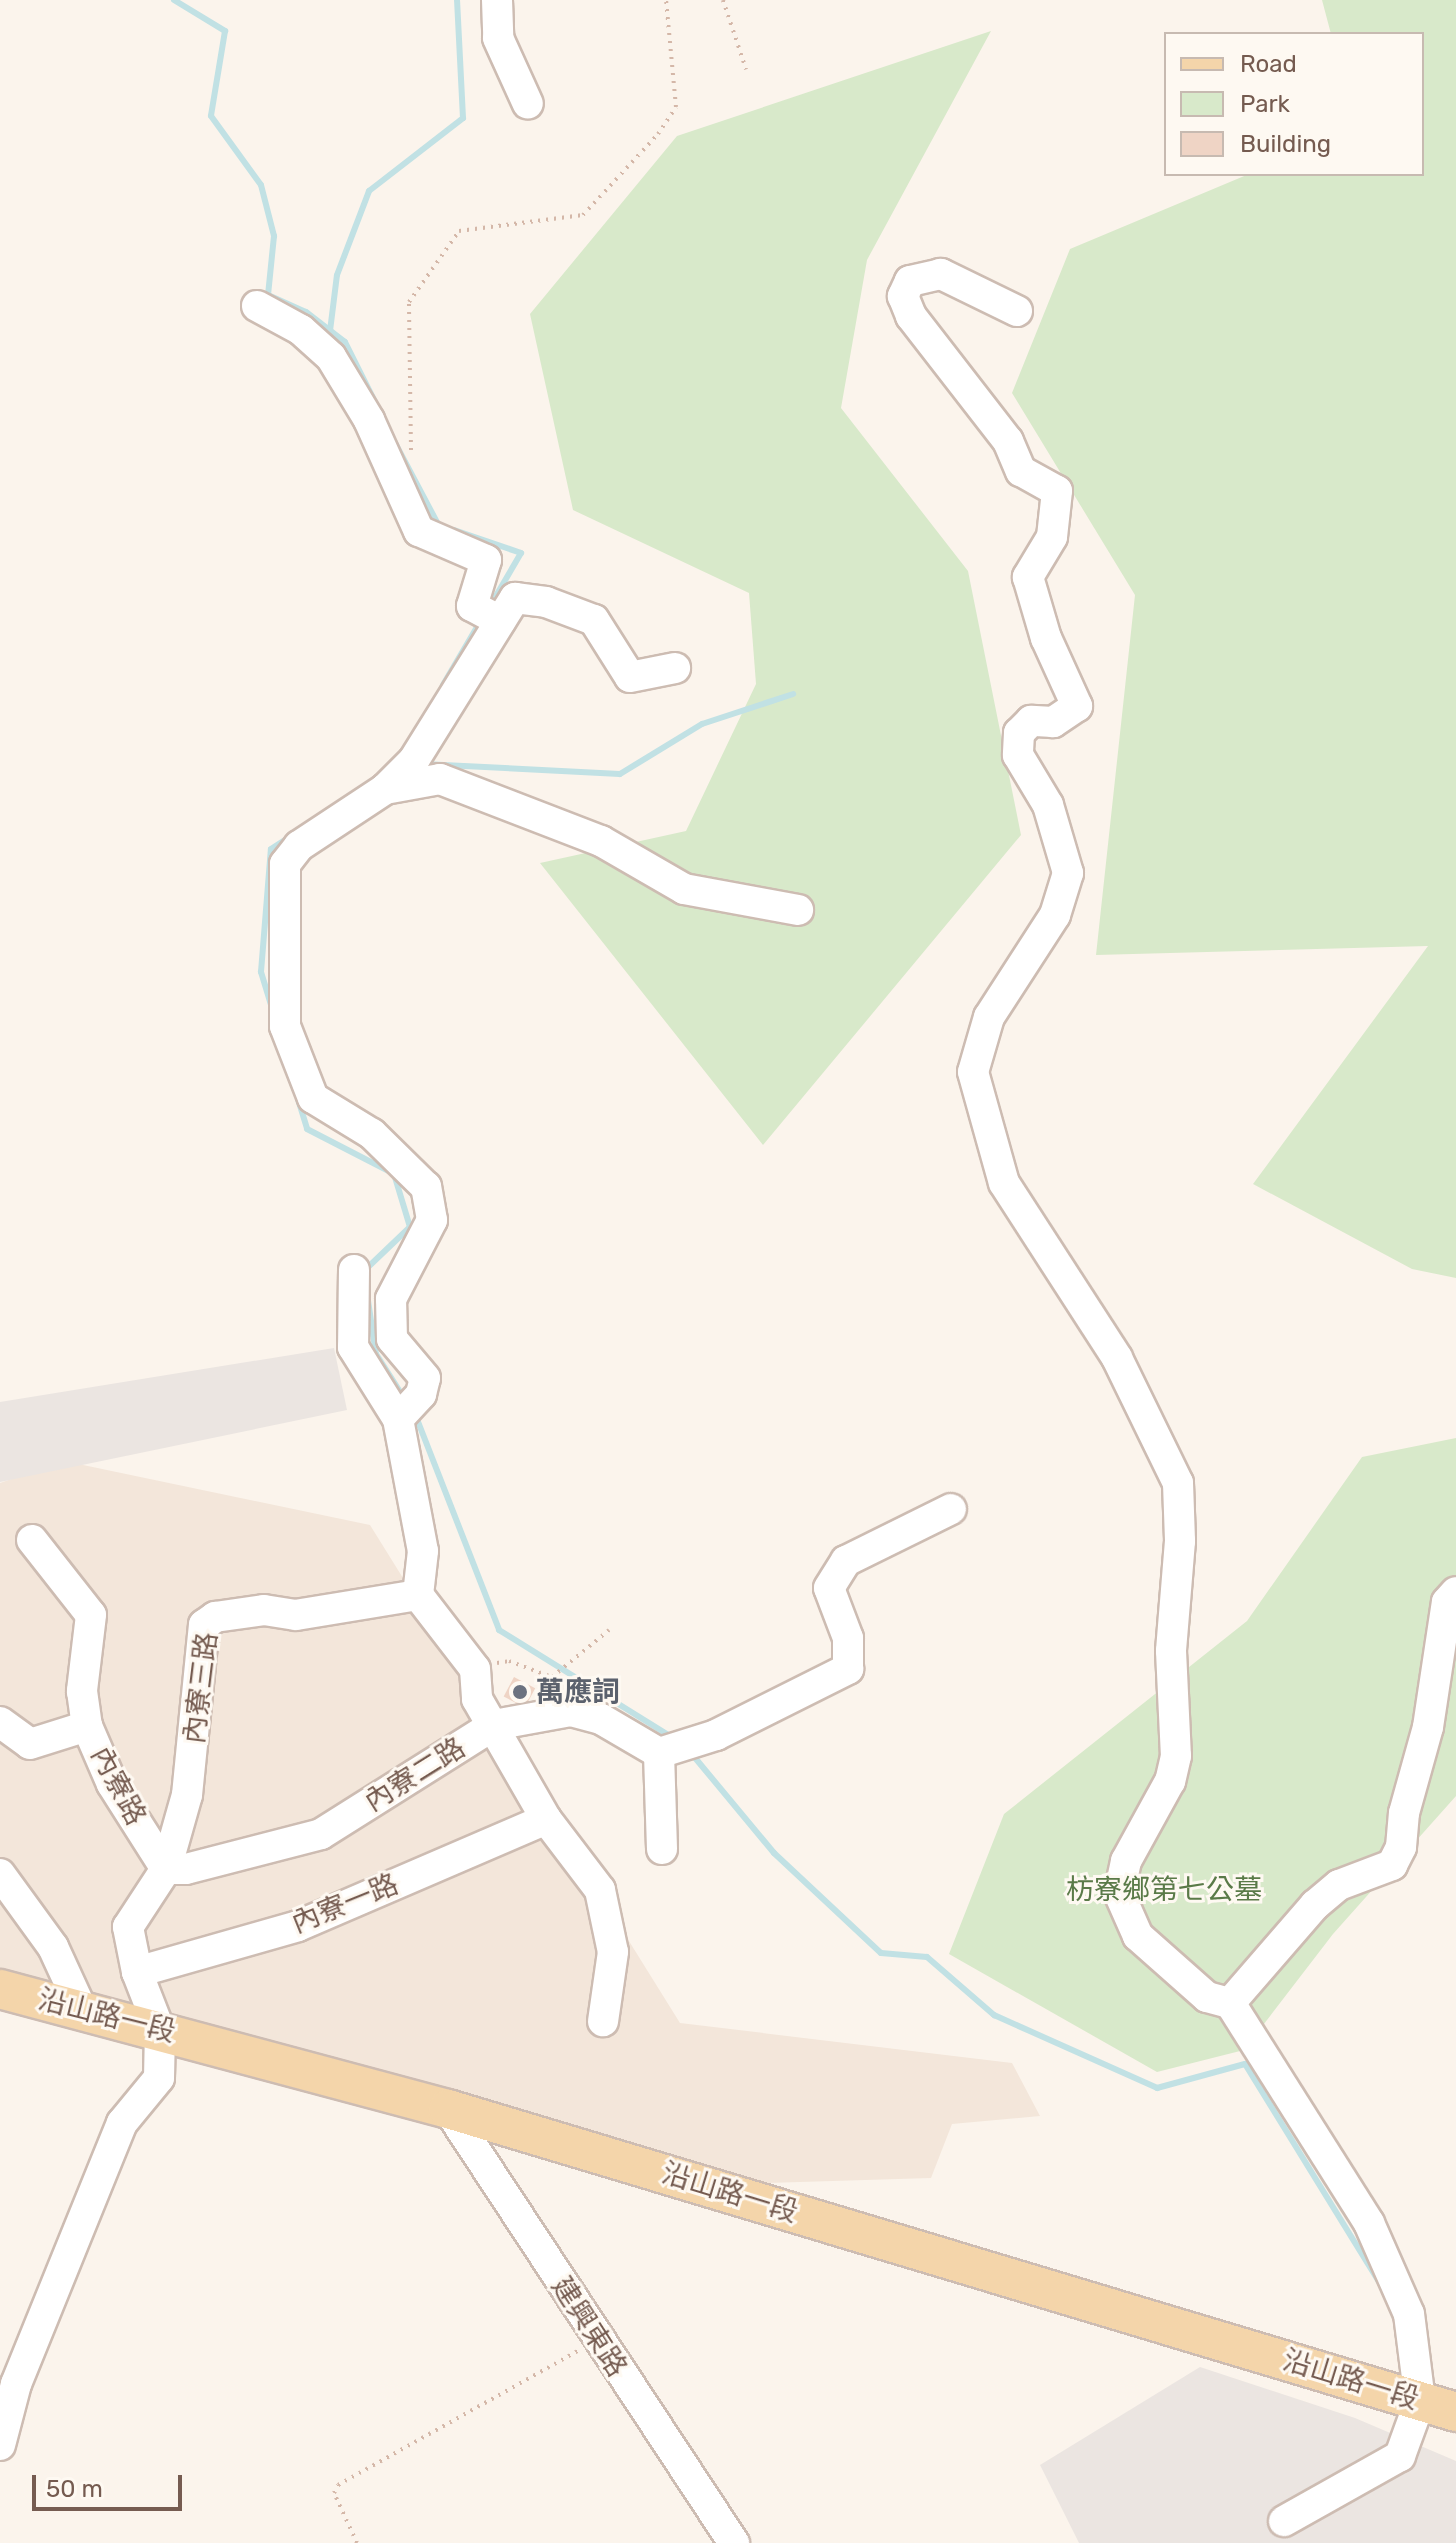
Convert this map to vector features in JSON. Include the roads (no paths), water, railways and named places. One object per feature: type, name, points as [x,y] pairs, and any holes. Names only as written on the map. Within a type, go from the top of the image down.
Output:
[{"type":"main road","name":"沿山路一段","points":[[0,1989],[448,2109],[1456,2412]]},
{"type":"street","points":[[497,0],[498,38],[528,104]]},
{"type":"street","points":[[1017,311],[941,274],[910,281],[903,296],[911,316],[1008,441],[1021,471],[1057,491],[1052,537],[1028,577],[1046,638],[1077,706],[1053,722],[1031,721],[1019,733],[1018,755],[1048,805],[1068,873],[1055,915],[989,1017],[973,1072],[1004,1183],[1117,1358],[1178,1483],[1180,1541],[1171,1651],[1176,1756],[1170,1781],[1126,1861],[1119,1893],[1138,1936],[1207,1997],[1230,2003],[1369,2223],[1409,2314],[1420,2401],[1400,2456],[1284,2521]]},
{"type":"street","points":[[257,306],[301,330],[331,357],[369,420],[419,531],[486,560],[488,615]]},
{"type":"street","points":[[406,1410],[425,1378],[392,1339],[391,1299],[432,1220],[426,1187],[372,1134],[313,1098],[285,1026],[281,966],[285,864],[299,846],[400,774],[488,615],[515,598],[546,602],[594,620],[630,677],[675,668]]},
{"type":"street","points":[[400,774],[440,779],[601,841],[684,889],[798,910]]},
{"type":"street","points":[[354,1270],[353,1347],[406,1410],[423,1551],[418,1595],[475,1669],[477,1699],[546,1819],[600,1890],[613,1952],[603,2021]]},
{"type":"street","points":[[662,1849],[662,1752],[701,1740],[848,1669],[848,1638],[829,1588],[846,1561],[951,1509]]},
{"type":"street","name":"內寮路","points":[[32,1540],[91,1615],[82,1691],[87,1726],[112,1784],[166,1869]]},
{"type":"street","points":[[1230,2003],[1315,1905],[1339,1885],[1392,1865],[1401,1847],[1404,1813],[1428,1727],[1447,1602],[1456,1592]]},
{"type":"street","name":"內寮三路","points":[[166,1869],[187,1795],[204,1625],[215,1617],[264,1610],[296,1615],[418,1595]]},
{"type":"street","name":"內寮二路","points":[[166,1869],[186,1869],[321,1834],[494,1725],[571,1711],[601,1719],[662,1752]]},
{"type":"street","points":[[0,1722],[30,1744],[87,1726]]},
{"type":"street","name":"內寮一路","points":[[137,1972],[298,1926],[546,1819]]},
{"type":"street","points":[[0,2445],[16,2384],[122,2123],[159,2078],[160,2031],[137,1972],[128,1927],[166,1869]]},
{"type":"street","points":[[0,1874],[53,1947],[82,2010]]},
{"type":"street","name":"建興東路","points":[[448,2109],[597,2340],[734,2543]]},
{"type":"waterway","points":[[174,0],[225,31],[211,116],[261,185],[274,236],[268,295],[306,312],[345,342],[375,402]]},
{"type":"waterway","points":[[330,331],[337,275],[369,191],[463,118],[457,0]]},
{"type":"waterway","points":[[394,441],[439,526]]},
{"type":"waterway","points":[[454,530],[521,553],[490,606]]},
{"type":"waterway","points":[[443,685],[480,622]]},
{"type":"waterway","points":[[424,764],[620,774],[702,724],[793,694]]},
{"type":"waterway","points":[[272,1008],[261,972],[271,849],[291,836]]},
{"type":"waterway","points":[[298,1099],[307,1129],[394,1174],[410,1227],[364,1271]]},
{"type":"waterway","points":[[367,1294],[376,1354],[404,1398]]},
{"type":"waterway","points":[[415,1414],[499,1630],[673,1738]]},
{"type":"waterway","points":[[691,1753],[774,1853],[881,1953],[927,1957],[994,2015],[1157,2088],[1245,2064],[1379,2282]]},
{"type":"place","name":"萬應詞","points":[[520,1692]]},
{"type":"park label","name":"枋寮鄉第七公墓","points":[[1164,1890]]}]
